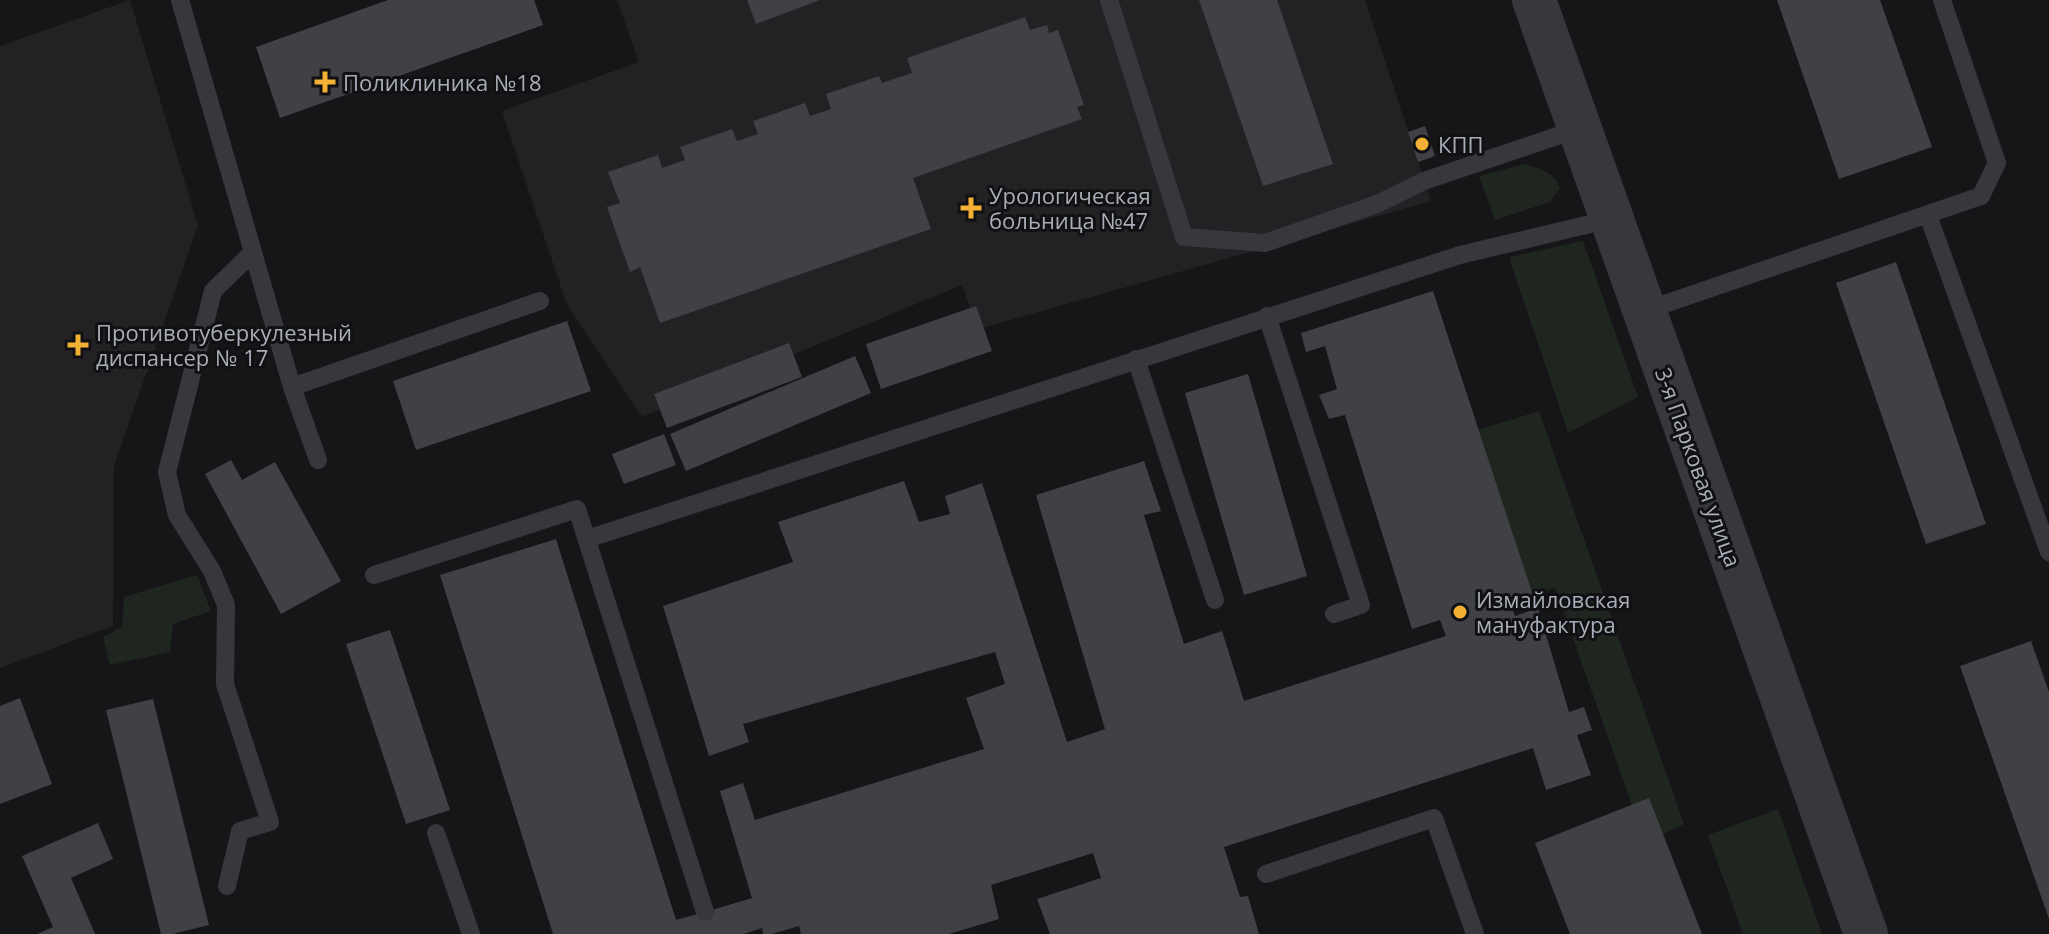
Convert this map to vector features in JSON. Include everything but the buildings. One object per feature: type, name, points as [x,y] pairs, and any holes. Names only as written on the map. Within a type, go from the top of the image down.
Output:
[{"type":"street","name":"3-я Парковая улица","points":[[1534,0],[1866,934]]},
{"type":"lane","points":[[180,0],[292,387],[318,460]]},
{"type":"lane","points":[[1109,0],[1184,237],[1265,243],[1377,204],[1424,181],[1578,129]]},
{"type":"lane","points":[[1643,311],[1981,196],[1997,163],[1942,0]]},
{"type":"lane","points":[[1928,215],[2049,552]]},
{"type":"lane","points":[[587,539],[1460,255],[1611,219]]},
{"type":"lane","points":[[227,886],[240,831],[270,822],[225,684],[226,605],[212,571],[177,515],[167,472],[213,291],[253,252]]},
{"type":"lane","points":[[292,387],[540,301]]},
{"type":"lane","points":[[1267,316],[1361,605],[1334,614]]},
{"type":"lane","points":[[1136,359],[1215,600]]},
{"type":"lane","points":[[374,575],[577,509],[705,912]]},
{"type":"lane","points":[[1266,874],[1434,818],[1475,934]]},
{"type":"lane","points":[[436,833],[471,934]]},
{"type":"shaded area","name":"Противотуберкулезный диспансер № 17","points":[[130,0],[198,225],[114,466],[113,626],[0,668],[0,46]]},
{"type":"shaded area","name":"Урологическая больница №47","points":[[617,0],[1365,0],[1431,201],[978,329],[962,285],[642,417],[567,305],[502,111],[639,62]]},
{"type":"shaded area","points":[[1525,164],[1551,175],[1560,188],[1550,202],[1495,220],[1479,176]]},
{"type":"shaded area","points":[[1583,241],[1638,397],[1568,433],[1509,257]]},
{"type":"shaded area","points":[[1539,411],[1684,824],[1663,834],[1632,805],[1555,588],[1533,595],[1479,430]]},
{"type":"shaded area","points":[[197,575],[211,611],[173,624],[170,652],[110,665],[103,637],[122,627],[124,597]]},
{"type":"shaded area","points":[[1778,809],[1822,934],[1743,934],[1708,835]]},
{"type":"place","name":"Поликлиника №18","points":[[325,82]]},
{"type":"place","name":"КПП","points":[[1422,144]]},
{"type":"place","name":"Урологическая больница №47","points":[[971,208]]},
{"type":"place","name":"Противотуберкулезный диспансер № 17","points":[[78,345]]},
{"type":"place","name":"Измайловская мануфактура","points":[[1460,612]]}]
